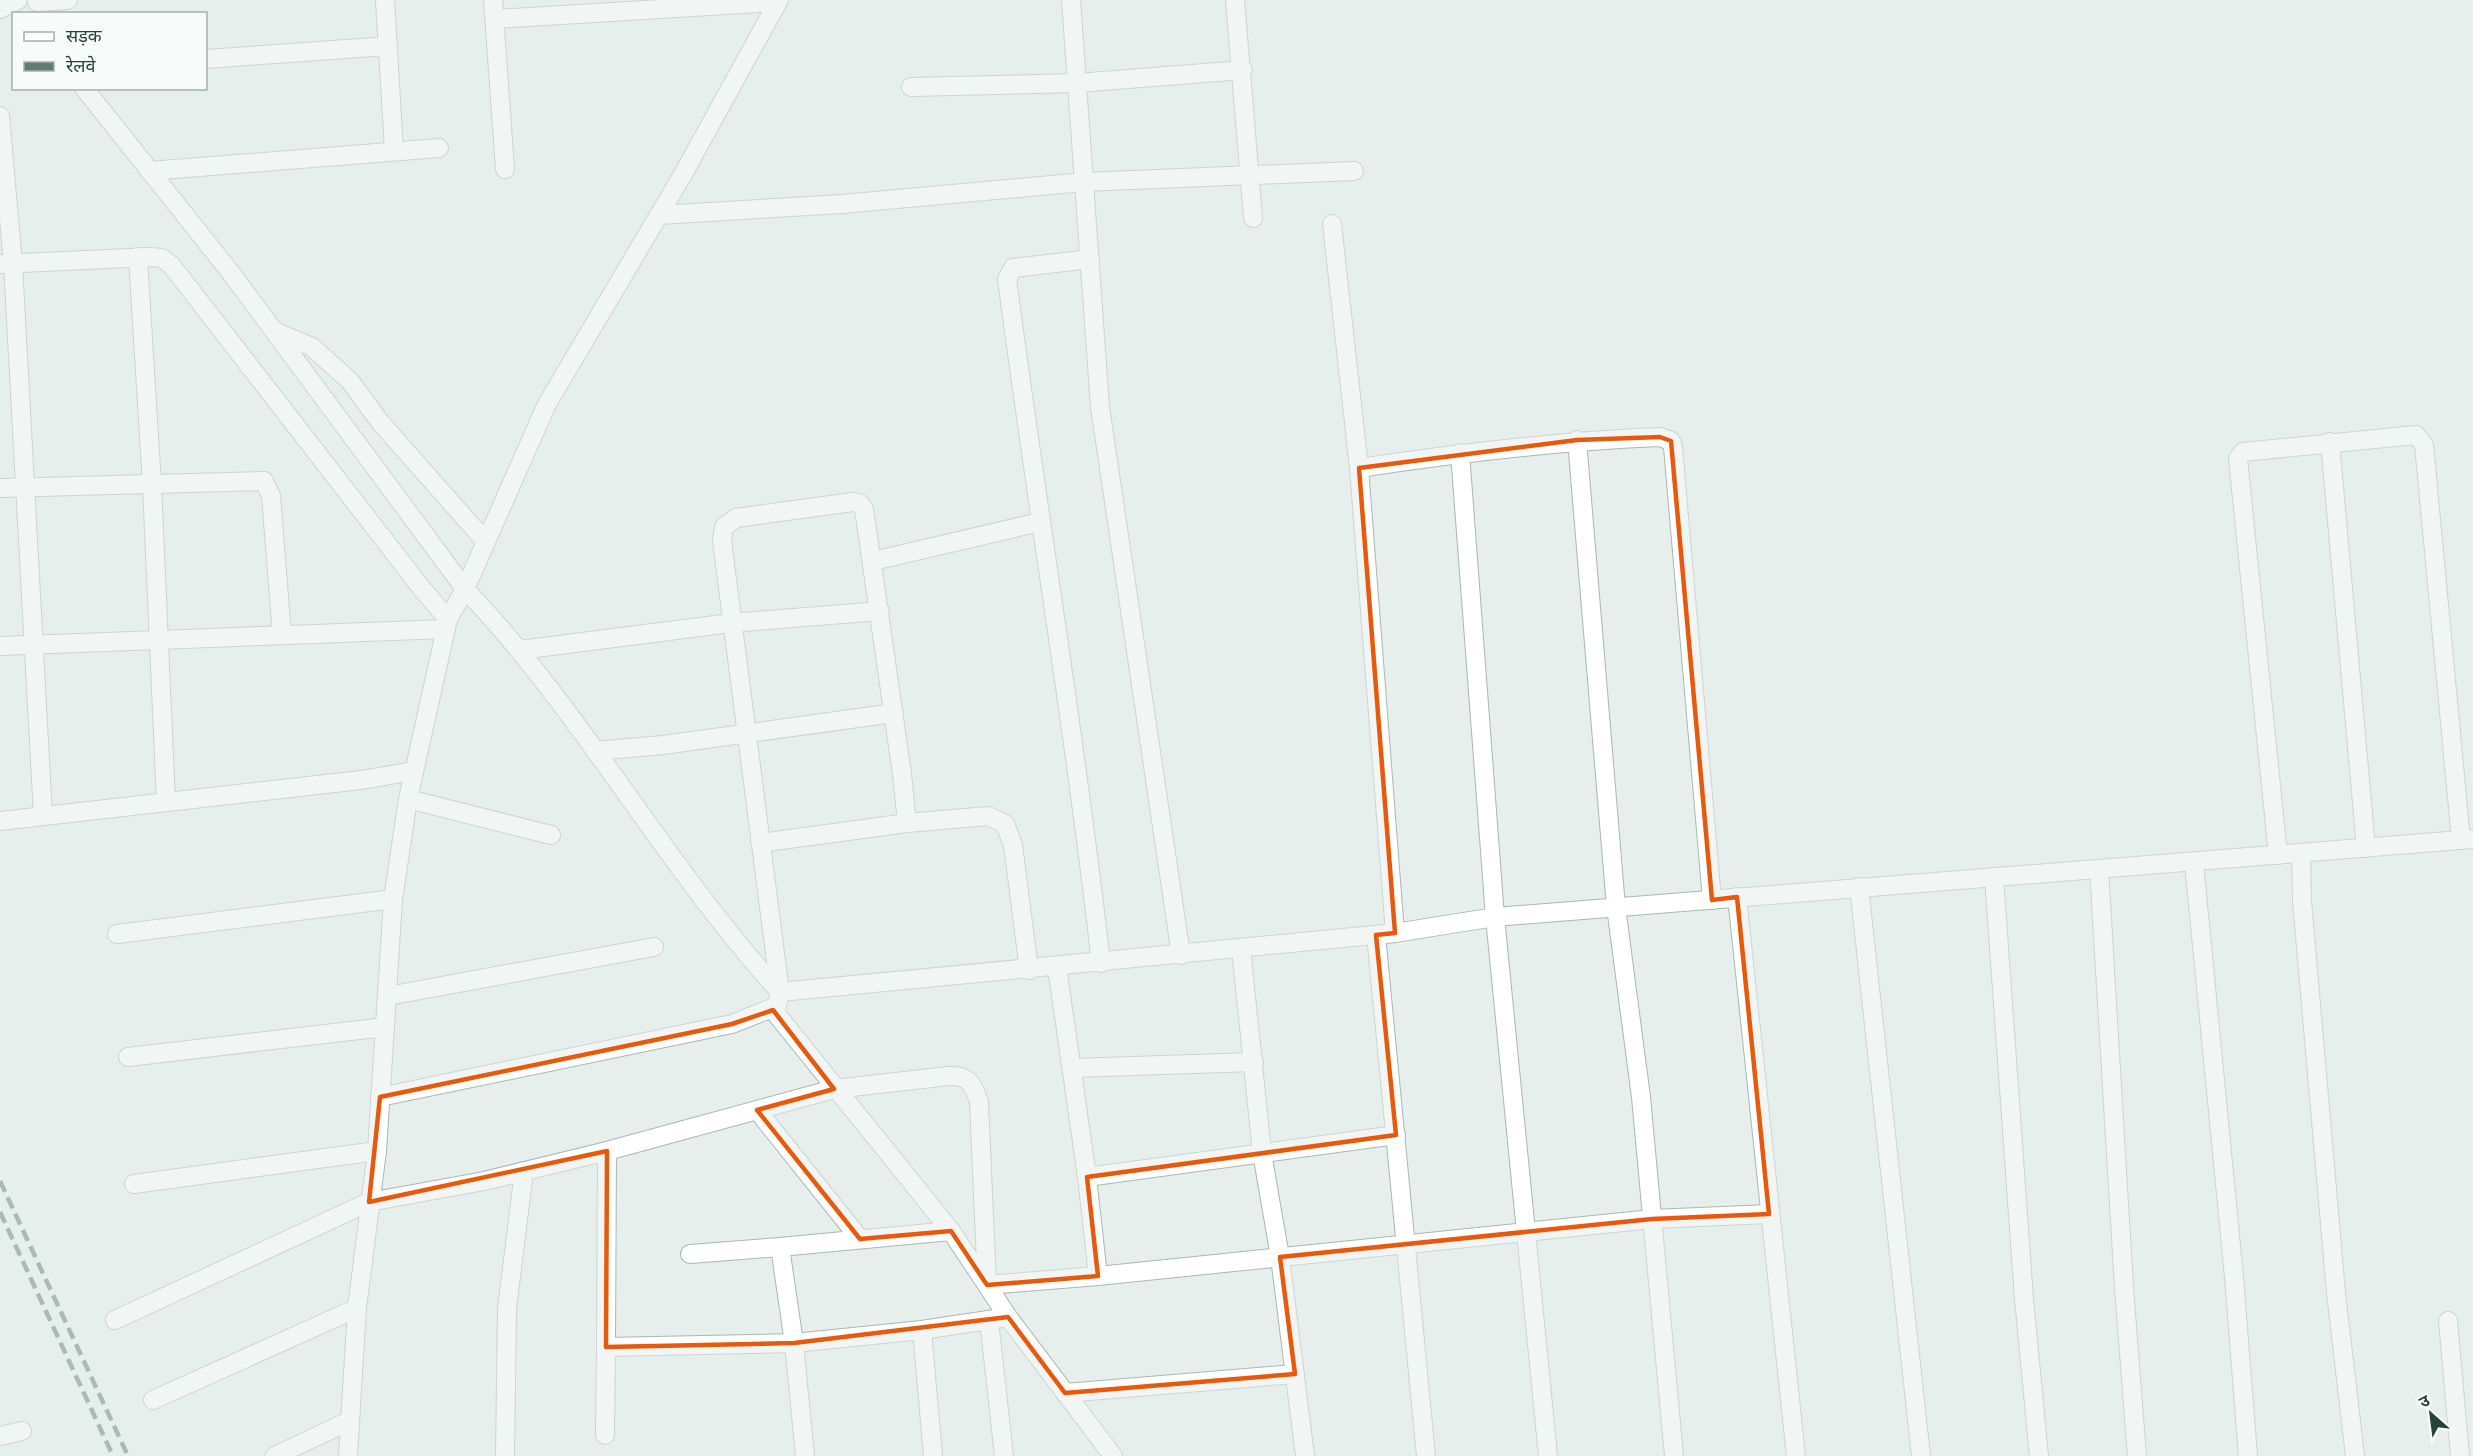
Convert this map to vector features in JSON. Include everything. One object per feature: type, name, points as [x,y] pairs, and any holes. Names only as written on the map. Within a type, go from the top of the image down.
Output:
[{"type":"street","points":[[12,3],[35,7],[68,0]]},
{"type":"street","points":[[386,0],[394,151]]},
{"type":"street","points":[[494,0],[505,169]]},
{"type":"street","points":[[1071,0],[1100,407],[1181,955]]},
{"type":"street","points":[[1235,0],[1243,70],[1254,218]]},
{"type":"street","points":[[495,20],[779,1]]},
{"type":"street","points":[[348,1456],[357,1308],[377,1151],[393,900],[408,799],[455,608],[547,404],[659,215],[779,1]]},
{"type":"street","points":[[207,58],[388,46]]},
{"type":"street","points":[[910,87],[1077,83],[1243,70]]},
{"type":"street","points":[[86,90],[272,330],[455,608]]},
{"type":"street","points":[[0,116],[7,264],[25,487],[43,816]]},
{"type":"street","points":[[149,171],[439,148]]},
{"type":"street","points":[[659,215],[842,204],[1084,182],[1354,171]]},
{"type":"street","points":[[1332,224],[1359,468],[1395,933]]},
{"type":"street","points":[[7,264],[138,257],[162,258],[172,266],[423,590],[520,650],[718,917],[780,992]]},
{"type":"street","points":[[138,257],[160,640],[166,802]]},
{"type":"street","points":[[1090,259],[1018,267],[1008,275],[1040,522],[1083,797],[1101,963]]},
{"type":"street","points":[[272,330],[312,347],[350,381],[380,422],[486,542]]},
{"type":"street","points":[[780,992],[1029,970],[1376,935],[1495,917],[1859,887],[2194,863],[2467,840],[2424,445],[2416,435],[2243,452],[2238,459],[2278,855]]},
{"type":"street","points":[[1359,468],[1460,453],[1577,440],[1660,437],[1671,441],[1712,900]]},
{"type":"street","points":[[1577,440],[1616,907],[1641,1097],[1674,1456]]},
{"type":"street","points":[[2330,442],[2366,848]]},
{"type":"street","points":[[1460,453],[1495,917],[1548,1456]]},
{"type":"street","points":[[0,489],[255,480],[267,484],[271,496],[282,635]]},
{"type":"street","points":[[380,1097],[732,1024],[772,1010],[777,1006],[780,992],[747,732],[730,623],[722,541],[724,527],[729,521],[859,503],[866,516],[873,561],[907,823]]},
{"type":"street","points":[[873,561],[1040,522]]},
{"type":"street","points":[[0,646],[282,635],[455,608]]},
{"type":"street","points":[[520,650],[730,623],[880,610]]},
{"type":"street","points":[[595,751],[663,745],[894,713]]},
{"type":"street","points":[[0,821],[361,780],[414,771]]},
{"type":"street","points":[[408,799],[552,835]]},
{"type":"street","points":[[760,843],[907,823],[988,816],[1005,824],[1013,845],[1029,970]]},
{"type":"street","points":[[2301,853],[2302,901],[2336,1293],[2355,1456]]},
{"type":"street","points":[[2194,863],[2234,1277],[2248,1456]]},
{"type":"street","points":[[2099,869],[2124,1288],[2137,1456]]},
{"type":"street","points":[[1994,877],[2024,1299],[2039,1456]]},
{"type":"street","points":[[1859,887],[1921,1456]]},
{"type":"street","points":[[1737,897],[1796,1456]]},
{"type":"street","points":[[117,934],[393,900]]},
{"type":"street","points":[[1376,935],[1426,1456]]},
{"type":"street","points":[[388,996],[654,947]]},
{"type":"street","points":[[1241,948],[1262,1153],[1280,1257],[1305,1456]]},
{"type":"street","points":[[1057,967],[1087,1177],[1098,1276]]},
{"type":"street","points":[[772,1010],[951,1231],[1008,1317],[1113,1456]]},
{"type":"street","points":[[128,1057],[385,1027]]},
{"type":"street","points":[[1072,1068],[1254,1062]]},
{"type":"street","points":[[115,1320],[369,1202],[524,1171],[607,1151],[834,1089],[949,1076],[965,1077],[970,1081],[979,1102],[987,1285]]},
{"type":"street","points":[[757,1110],[860,1239]]},
{"type":"street","points":[[1087,1177],[1396,1135]]},
{"type":"street","points":[[134,1184],[377,1151]]},
{"type":"street","points":[[605,1435],[607,1151]]},
{"type":"street","points":[[506,1456],[507,1309],[524,1171]]},
{"type":"street","points":[[987,1285],[1407,1246],[1652,1220],[1769,1214]]},
{"type":"street","points":[[690,1254],[951,1231]]},
{"type":"street","points":[[780,1247],[794,1343],[805,1456]]},
{"type":"street","points":[[153,1400],[357,1308]]},
{"type":"street","points":[[606,1347],[794,1343],[922,1330],[1008,1317]]},
{"type":"street","points":[[989,1320],[1004,1456]]},
{"type":"street","points":[[2448,1321],[2460,1456]]},
{"type":"street","points":[[922,1330],[933,1456]]},
{"type":"street","points":[[1065,1393],[1295,1374]]},
{"type":"street","points":[[274,1456],[349,1420]]},
{"type":"street","points":[[0,1436],[22,1431]]},
{"type":"highlighted area","points":[[1660,437],[1671,441],[1712,900],[1737,897],[1769,1214],[1652,1219],[1280,1257],[1295,1374],[1065,1393],[1008,1317],[794,1343],[606,1347],[607,1151],[369,1202],[380,1097],[732,1024],[773,1010],[834,1089],[757,1110],[860,1239],[951,1231],[987,1285],[1098,1276],[1087,1177],[1396,1135],[1376,935],[1395,933],[1359,468],[1577,440]]},
{"type":"railway","points":[[0,1181],[128,1456]]},
{"type":"railway","points":[[0,1212],[113,1456]]}]
